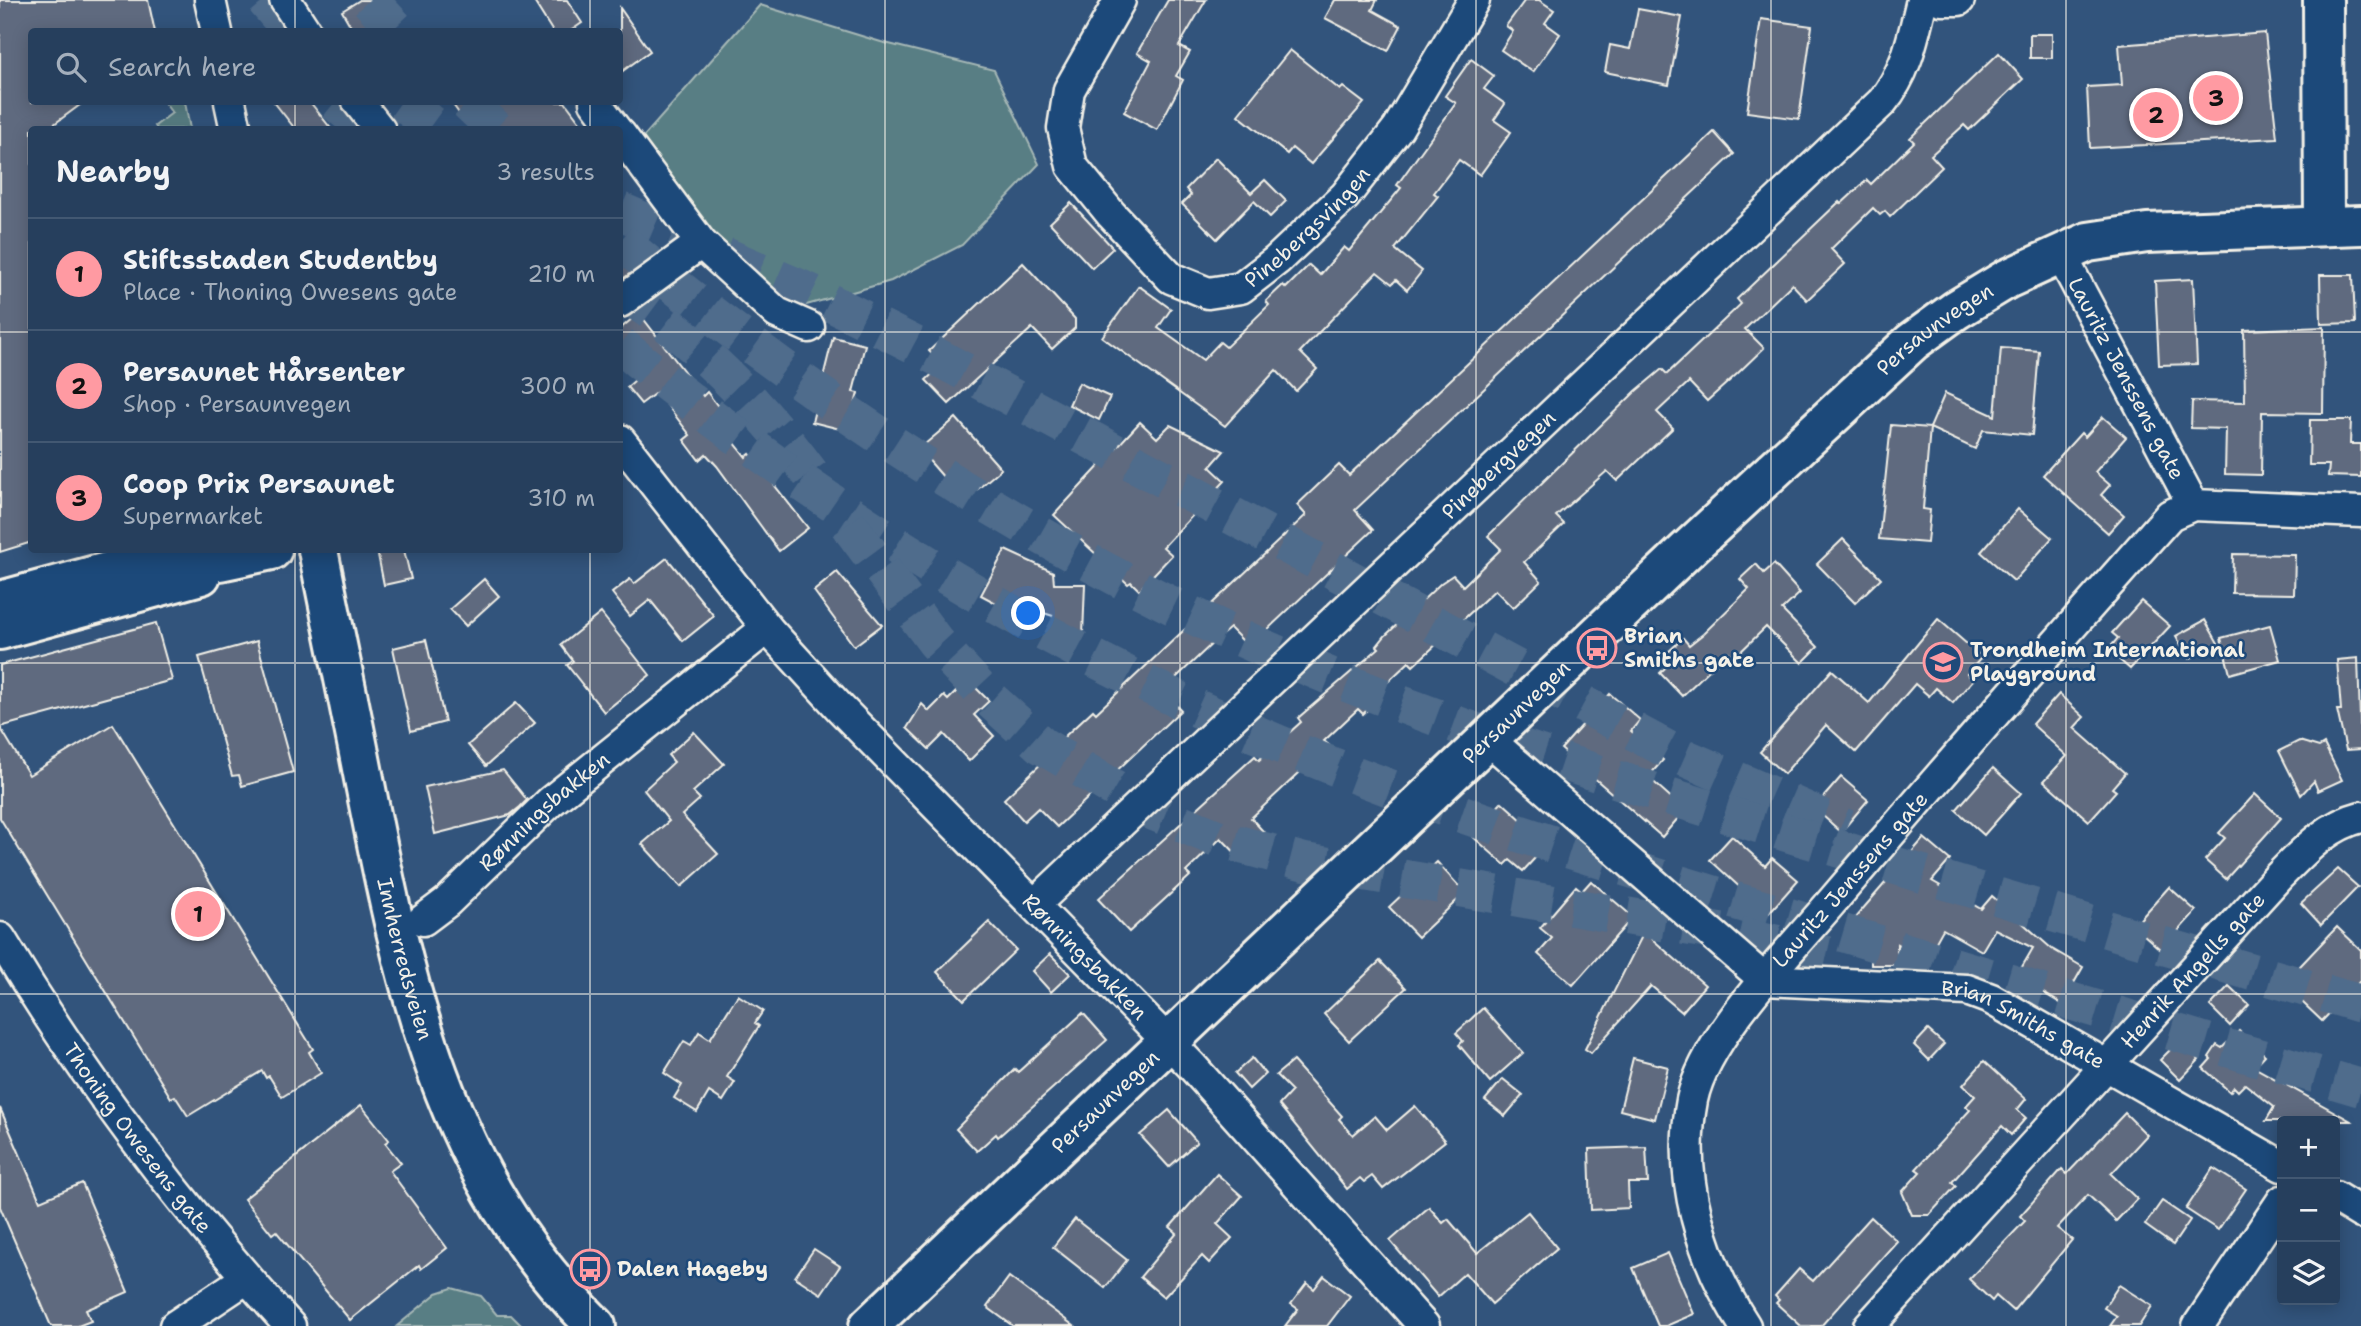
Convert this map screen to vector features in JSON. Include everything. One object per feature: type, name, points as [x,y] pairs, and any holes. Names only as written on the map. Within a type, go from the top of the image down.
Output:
[{"type":"street","points":[[211,0],[217,28]]},
{"type":"street","points":[[285,0],[303,28]]},
{"type":"street","name":"Pinebergsvingen","points":[[1120,0],[1069,90],[1063,128],[1072,166],[1111,214],[1171,278],[1208,293],[1241,288],[1277,260],[1345,197],[1398,128],[1474,0]]},
{"type":"street","name":"Pinebergvegen","points":[[1034,905],[1882,102],[1895,86],[1906,65],[1922,0]]},
{"type":"street","points":[[1941,0],[1959,0]]},
{"type":"street","points":[[2323,0],[2343,225]]},
{"type":"street","points":[[231,105],[235,126]]},
{"type":"street","points":[[360,105],[377,126]]},
{"type":"street","points":[[597,105],[613,126]]},
{"type":"street","points":[[623,138],[701,243],[777,313],[809,327]]},
{"type":"street","name":"Persaunvegen","points":[[869,1326],[1488,739],[1912,342],[1956,310],[2007,279],[2088,242],[2139,233],[2343,225]]},
{"type":"street","points":[[623,300],[701,243]]},
{"type":"street","name":"Lauritz Jenssens gate","points":[[2060,253],[2193,505]]},
{"type":"street","name":"Rønningsbakken","points":[[623,444],[767,628],[839,708],[1169,1042],[1238,1115],[1424,1326]]},
{"type":"street","name":"Lauritz Jenssens gate","points":[[1745,1326],[1725,1296],[1702,1244],[1695,1216],[1688,1158],[1692,1099],[1704,1069],[1723,1036],[1765,980],[1960,751],[2170,516],[2193,505],[2361,512]]},
{"type":"street","points":[[0,601],[140,563],[220,561],[258,553]]},
{"type":"street","name":"Innherredsveien","points":[[319,553],[394,929],[428,1050],[487,1186],[538,1262],[596,1326]]},
{"type":"street","points":[[0,630],[201,575],[220,561]]},
{"type":"street","name":"Rønningsbakken","points":[[423,920],[447,902],[550,802],[767,628]]},
{"type":"street","points":[[1488,739],[1765,980]]},
{"type":"street","name":"Henrik Angells gate","points":[[1869,1326],[2279,876],[2321,835],[2345,821],[2361,817]]},
{"type":"street","name":"Thoning Owesens gate","points":[[0,937],[117,1114],[247,1278],[290,1326]]},
{"type":"street","name":"Brian Smiths gate","points":[[1765,980],[1967,990],[1991,999],[2277,1163]]},
{"type":"street","points":[[2340,1200],[2361,1213]]},
{"type":"street","points":[[2198,1326],[2277,1208]]},
{"type":"street","points":[[175,1326],[247,1278]]},
{"type":"green space","points":[[760,5],[881,42],[994,70],[1039,164],[962,245],[891,281],[796,308],[778,299],[736,261],[638,143]]},
{"type":"green space","points":[[166,105],[186,105],[189,126],[155,126],[172,113]]},
{"type":"green space","points":[[452,1288],[481,1296],[497,1315],[511,1315],[522,1326],[397,1326],[437,1293]]},
{"type":"building","points":[[0,0],[148,0],[154,28],[28,28],[28,105],[80,105],[51,126],[28,126],[28,543],[0,552]]},
{"type":"building","points":[[360,0],[369,0],[381,21],[370,28],[352,28],[342,11]]},
{"type":"building","points":[[533,0],[567,0],[582,23],[575,28],[550,28]]},
{"type":"building","points":[[1168,0],[1206,0],[1179,46],[1190,52],[1176,76],[1183,80],[1157,130],[1124,112],[1151,61],[1137,53]]},
{"type":"building","points":[[1335,0],[1377,0],[1372,10],[1401,26],[1388,51],[1325,18]]},
{"type":"building","points":[[1525,0],[1539,0],[1554,10],[1545,23],[1560,34],[1533,72],[1501,50],[1513,31],[1506,26]]},
{"type":"building","points":[[620,8],[650,51],[623,71],[623,28],[620,28]]},
{"type":"building","points":[[1638,9],[1682,17],[1669,85],[1605,72],[1610,45],[1630,49]]},
{"type":"building","points":[[1761,19],[1812,26],[1799,119],[1747,112]]},
{"type":"building","points":[[2265,33],[2277,138],[2090,148],[2087,87],[2122,85],[2119,45]]},
{"type":"building","points":[[2030,34],[2052,34],[2052,58],[2030,58]]},
{"type":"building","points":[[1290,50],[1340,90],[1343,87],[1364,103],[1311,164],[1292,148],[1287,154],[1238,115]]},
{"type":"building","points":[[1999,53],[2023,79],[1969,130],[1964,125],[1931,155],[1942,167],[1890,217],[1885,211],[1880,215],[1873,208],[1831,249],[1845,264],[1807,300],[1792,284],[1745,329],[1764,348],[1737,374],[1707,401],[1689,382],[1657,412],[1673,428],[1617,481],[1607,471],[1556,516],[1564,524],[1524,562],[1541,581],[1513,608],[1495,590],[1413,666],[1409,662],[1375,694],[1379,698],[1363,714],[1358,709],[1324,741],[1329,745],[1251,818],[1272,841],[1246,864],[1221,838],[1186,872],[1190,876],[1129,932],[1098,899],[1255,756],[1259,760],[1301,722],[1298,718],[1379,648],[1377,646],[1385,636],[1441,583],[1453,575],[1463,586],[1501,549],[1488,536],[1636,391],[1662,369],[1667,374],[1741,304],[1737,299],[1839,202],[1841,204],[1867,180],[1871,184],[1914,142],[1910,138]]},
{"type":"building","points":[[1471,59],[1494,76],[1484,89],[1505,104],[1494,120],[1511,132],[1480,175],[1459,160],[1434,193],[1438,196],[1395,249],[1422,271],[1407,290],[1396,280],[1392,284],[1377,272],[1300,352],[1317,369],[1296,391],[1276,370],[1225,426],[1102,337],[1139,286],[1171,309],[1158,328],[1203,360],[1220,342],[1226,347],[1269,305],[1266,301],[1283,285],[1286,288],[1309,265],[1320,275],[1344,247],[1349,251],[1401,188],[1397,185],[1456,103],[1445,96]]},
{"type":"building","points":[[276,105],[312,105],[329,126],[293,126]]},
{"type":"building","points":[[453,105],[567,105],[583,126],[468,126]]},
{"type":"building","points":[[1714,132],[1734,154],[1355,510],[1373,530],[1249,647],[1230,628],[1216,640],[1163,690],[1181,710],[1057,827],[1038,808],[1024,821],[1004,799],[1065,741],[1063,738],[1093,710],[1096,713],[1306,515],[1297,505],[1339,465],[1349,475]]},
{"type":"building","points":[[1216,158],[1251,193],[1265,180],[1286,201],[1270,217],[1254,201],[1217,239],[1182,204],[1191,195],[1186,189]]},
{"type":"building","points":[[1071,203],[1113,248],[1092,268],[1050,223]]},
{"type":"building","points":[[633,242],[648,260],[623,279],[623,250]]},
{"type":"building","points":[[1023,263],[1075,319],[1075,328],[1052,349],[1032,328],[949,404],[926,380],[942,365],[929,351]]},
{"type":"building","points":[[2320,275],[2353,275],[2355,323],[2321,324]]},
{"type":"building","points":[[2193,279],[2197,364],[2159,365],[2155,281]]},
{"type":"building","points":[[639,313],[703,396],[707,392],[723,413],[716,419],[746,457],[750,454],[808,528],[779,551],[717,466],[706,454],[699,460],[684,440],[690,435],[657,392],[641,404],[627,387],[642,374],[623,349],[623,326]]},
{"type":"building","points":[[2324,327],[2323,413],[2262,412],[2261,475],[2225,474],[2226,429],[2191,428],[2192,401],[2245,402],[2244,330]]},
{"type":"building","points":[[833,337],[865,345],[853,392],[858,393],[848,431],[812,422]]},
{"type":"building","points":[[2001,348],[2039,351],[2032,435],[1983,430],[1975,449],[1930,428],[1945,393],[1995,416]]},
{"type":"building","points":[[1079,383],[1110,397],[1099,420],[1069,405]]},
{"type":"building","points":[[2103,417],[2126,437],[2095,472],[2110,485],[2101,495],[2124,515],[2108,533],[2043,475],[2081,433],[2085,437]]},
{"type":"building","points":[[956,418],[1001,469],[964,501],[919,449]]},
{"type":"building","points":[[2310,420],[2351,420],[2350,444],[2361,444],[2361,477],[2328,476],[2329,465],[2309,465]]},
{"type":"building","points":[[1140,422],[1157,438],[1170,425],[1224,451],[1210,467],[1225,481],[1163,547],[1172,555],[1139,590],[1131,582],[1128,584],[1054,515]]},
{"type":"building","points":[[1891,425],[1930,428],[1923,509],[1930,510],[1927,543],[1879,539]]},
{"type":"building","points":[[2018,509],[2052,538],[2014,581],[1981,552]]},
{"type":"building","points":[[1843,539],[1881,578],[1855,603],[1817,564]]},
{"type":"building","points":[[1005,550],[1053,572],[1054,584],[1085,584],[1083,635],[1052,634],[1053,616],[1013,603],[1009,610],[981,595]]},
{"type":"building","points":[[378,553],[405,553],[411,579],[384,585]]},
{"type":"building","points":[[2233,554],[2295,555],[2294,594],[2232,593]]},
{"type":"building","points":[[667,558],[714,616],[683,641],[650,600],[630,616],[612,593],[630,579],[634,584]]},
{"type":"building","points":[[1756,564],[1764,573],[1774,564],[1800,593],[1782,610],[1818,647],[1802,663],[1766,627],[1734,658],[1728,652],[1682,696],[1660,673],[1672,661],[1666,654],[1683,638],[1689,645],[1749,589],[1740,579]]},
{"type":"building","points":[[837,572],[882,625],[854,646],[814,591]]},
{"type":"building","points":[[484,579],[499,596],[466,626],[450,609]]},
{"type":"building","points":[[2141,601],[2170,626],[2130,669],[2108,650],[2118,638],[2112,633]]},
{"type":"building","points":[[601,613],[650,675],[604,712],[567,665],[573,661],[561,645]]},
{"type":"building","points":[[1938,619],[1982,657],[1967,674],[1973,680],[1953,703],[1936,688],[1929,696],[1915,684],[1856,752],[1826,725],[1784,774],[1760,752],[1832,670],[1869,703]]},
{"type":"building","points":[[2205,620],[2218,643],[2189,659],[2176,636]]},
{"type":"building","points":[[156,623],[172,680],[0,727],[0,665]]},
{"type":"building","points":[[2270,625],[2280,660],[2230,674],[2221,638]]},
{"type":"building","points":[[426,640],[445,722],[411,731],[393,648]]},
{"type":"building","points":[[257,641],[293,772],[242,786],[239,775],[232,776],[199,657]]},
{"type":"building","points":[[2358,658],[2361,749],[2346,750],[2337,710],[2341,710],[2337,660]]},
{"type":"building","points":[[968,680],[989,701],[974,715],[994,736],[969,761],[944,734],[929,749],[907,728],[922,704],[929,711],[944,696],[948,700]]},
{"type":"building","points":[[1610,694],[1640,720],[1631,731],[1663,760],[1648,777],[1685,810],[1662,837],[1561,749]]},
{"type":"building","points":[[2059,694],[2084,717],[2074,728],[2125,773],[2112,788],[2116,791],[2089,821],[2044,781],[2067,756],[2032,724]]},
{"type":"building","points":[[516,703],[535,723],[486,766],[468,745]]},
{"type":"building","points":[[113,724],[313,1049],[309,1052],[321,1073],[282,1097],[269,1076],[266,1078],[262,1071],[188,1116],[175,1096],[171,1098],[0,818],[0,727],[29,775]]},
{"type":"building","points":[[694,732],[724,764],[693,792],[700,799],[682,815],[718,854],[681,887],[642,844],[669,821],[644,790],[674,762],[668,755]]},
{"type":"building","points":[[2299,741],[2319,747],[2324,744],[2342,780],[2318,791],[2314,781],[2301,795],[2279,751]]},
{"type":"building","points":[[1993,768],[2021,793],[1984,835],[1956,810]]},
{"type":"building","points":[[503,770],[527,800],[520,807],[510,815],[435,834],[425,787]]},
{"type":"building","points":[[1841,777],[1868,800],[1841,832],[1814,808]]},
{"type":"building","points":[[2255,794],[2281,818],[2226,879],[2205,860],[2225,838],[2219,833]]},
{"type":"building","points":[[1502,802],[1548,844],[1523,871],[1510,860],[1505,865],[1472,836]]},
{"type":"building","points":[[1732,836],[1765,866],[1772,858],[1798,880],[1760,923],[1735,901],[1744,891],[1710,860]]},
{"type":"building","points":[[1924,838],[1950,860],[1932,881],[1981,909],[1992,896],[2052,949],[2083,967],[2062,1004],[2035,988],[2038,984],[2019,972],[2033,948],[1995,929],[1982,951],[1943,929],[1926,960],[1897,944],[1897,965],[1871,965],[1871,947],[1848,926]]},
{"type":"building","points":[[1437,862],[1465,893],[1418,937],[1389,907]]},
{"type":"building","points":[[2338,869],[2358,887],[2321,925],[2301,903]]},
{"type":"building","points":[[1591,881],[1633,917],[1573,985],[1538,954],[1552,938],[1540,928],[1576,886],[1582,891]]},
{"type":"building","points":[[2169,887],[2196,911],[2161,950],[2134,926]]},
{"type":"building","points":[[989,922],[1016,950],[964,1000],[937,972]]},
{"type":"building","points":[[2337,927],[2361,950],[2361,980],[2322,1021],[2283,984]]},
{"type":"building","points":[[1644,932],[1705,985],[1682,1012],[1651,986],[1591,1053],[1585,1049]]},
{"type":"building","points":[[1050,954],[1070,974],[1051,992],[1032,971]]},
{"type":"building","points":[[1380,961],[1406,988],[1349,1041],[1324,1014]]},
{"type":"building","points":[[2229,986],[2249,1005],[2230,1026],[2210,1006]]},
{"type":"building","points":[[738,995],[763,1011],[755,1023],[759,1026],[727,1077],[735,1082],[723,1101],[709,1092],[697,1112],[674,1098],[682,1085],[664,1073],[684,1041],[691,1045],[699,1032],[710,1039]]},
{"type":"building","points":[[1483,1008],[1523,1053],[1490,1082],[1459,1045],[1463,1041],[1456,1033]]},
{"type":"building","points":[[1083,1013],[1107,1040],[998,1137],[996,1134],[977,1151],[956,1129],[1015,1069],[1018,1072]]},
{"type":"building","points":[[1928,1030],[1944,1044],[1929,1060],[1914,1045]]},
{"type":"building","points":[[2239,1031],[2265,1055],[2254,1067],[2351,1121],[2340,1121],[2340,1116],[2277,1116],[2277,1121],[2266,1121],[2274,1107],[2245,1084],[2238,1091],[2234,1087],[2230,1092],[2203,1068],[2211,1059],[2209,1057],[2217,1045],[2222,1048]]},
{"type":"building","points":[[2179,1041],[2199,1060],[2180,1080],[2160,1060]]},
{"type":"building","points":[[1252,1058],[1265,1074],[1249,1089],[1235,1073]]},
{"type":"building","points":[[1633,1058],[1668,1067],[1655,1119],[1620,1110]]},
{"type":"building","points":[[1293,1061],[1342,1116],[1339,1119],[1353,1135],[1375,1116],[1387,1130],[1415,1106],[1445,1141],[1383,1189],[1372,1176],[1364,1182],[1360,1178],[1347,1189],[1279,1105],[1292,1091],[1276,1075]]},
{"type":"building","points":[[1984,1061],[2026,1099],[2017,1110],[2026,1118],[2011,1135],[2002,1126],[1952,1182],[1956,1186],[1929,1215],[1912,1215],[1902,1192],[1920,1172],[1916,1169],[1970,1110],[1966,1106],[1975,1096],[1963,1085]]},
{"type":"building","points":[[1503,1079],[1523,1095],[1505,1116],[1485,1100]]},
{"type":"building","points":[[361,1105],[389,1140],[385,1143],[401,1163],[390,1171],[447,1248],[421,1269],[419,1265],[350,1320],[276,1231],[272,1234],[244,1199]]},
{"type":"building","points":[[0,1108],[40,1201],[82,1183],[128,1292],[86,1310],[91,1321],[78,1326],[51,1326],[0,1207]]},
{"type":"building","points":[[1169,1110],[1197,1142],[1169,1167],[1140,1135]]},
{"type":"building","points":[[2125,1113],[2147,1135],[2111,1174],[2137,1199],[2116,1221],[2088,1195],[2057,1228],[2072,1240],[2013,1311],[1996,1296],[1992,1301],[1969,1279],[2025,1221],[2020,1216],[2062,1169],[2067,1174]]},
{"type":"building","points":[[1646,1147],[1648,1183],[1628,1183],[1629,1208],[1591,1210],[1589,1149]]},
{"type":"building","points":[[2213,1168],[2246,1189],[2218,1230],[2186,1209]]},
{"type":"building","points":[[1217,1174],[1242,1196],[1217,1224],[1232,1238],[1209,1263],[1202,1256],[1164,1297],[1140,1277],[1177,1233],[1170,1227]]},
{"type":"building","points":[[2162,1201],[2190,1220],[2173,1245],[2145,1225]]},
{"type":"building","points":[[1429,1207],[1443,1223],[1448,1219],[1477,1253],[1528,1212],[1557,1248],[1492,1304],[1465,1273],[1438,1297],[1390,1241]]},
{"type":"building","points":[[1871,1217],[1897,1241],[1821,1326],[1801,1326],[1776,1303],[1779,1300],[1775,1296],[1799,1269],[1813,1281]]},
{"type":"building","points":[[1075,1219],[1127,1260],[1105,1288],[1053,1247]]},
{"type":"building","points":[[814,1249],[840,1266],[821,1294],[795,1277]]},
{"type":"building","points":[[1668,1253],[1694,1314],[1666,1326],[1658,1326],[1633,1268]]},
{"type":"building","points":[[1324,1276],[1350,1296],[1327,1326],[1285,1326],[1298,1309],[1291,1304],[1307,1283],[1314,1289]]},
{"type":"building","points":[[1009,1277],[1074,1326],[1013,1326],[987,1307]]},
{"type":"building","points":[[2119,1285],[2152,1306],[2139,1326],[2110,1326],[2117,1316],[2104,1308]]},
{"type":"tunnel","points":[[265,0],[289,28]]},
{"type":"tunnel","points":[[369,0],[395,28]]},
{"type":"tunnel","points":[[339,105],[364,126]]},
{"type":"tunnel","points":[[405,105],[434,126]]},
{"type":"tunnel","points":[[471,105],[493,126]]},
{"type":"tunnel","points":[[623,212],[809,292],[911,343],[1674,753],[1846,828]]},
{"type":"tunnel","points":[[623,243],[748,342],[882,437],[1021,524],[1092,564],[1241,638],[1397,703],[1636,786],[2361,1004]]},
{"type":"tunnel","points":[[623,292],[674,329],[724,374],[748,398],[812,476]]},
{"type":"tunnel","points":[[623,347],[770,460],[928,564],[1093,658],[1265,738],[1399,791],[1603,860],[2361,1088]]},
{"type":"tunnel","points":[[848,524],[935,641],[984,694],[1041,745],[1154,812],[1219,839],[1305,862],[1738,935],[1827,955]]},
{"type":"place","name":"Coop Prix Persaunet","points":[[2216,98]]},
{"type":"place","name":"Persaunet Hårsenter","points":[[2156,115]]},
{"type":"place","name":"Brian Smiths gate","points":[[1597,648]]},
{"type":"place","name":"Trondheim International Playground","points":[[1943,662]]},
{"type":"place","name":"Stiftsstaden Studentby","points":[[198,914]]},
{"type":"place","name":"Dalen Hageby","points":[[590,1269]]}]
